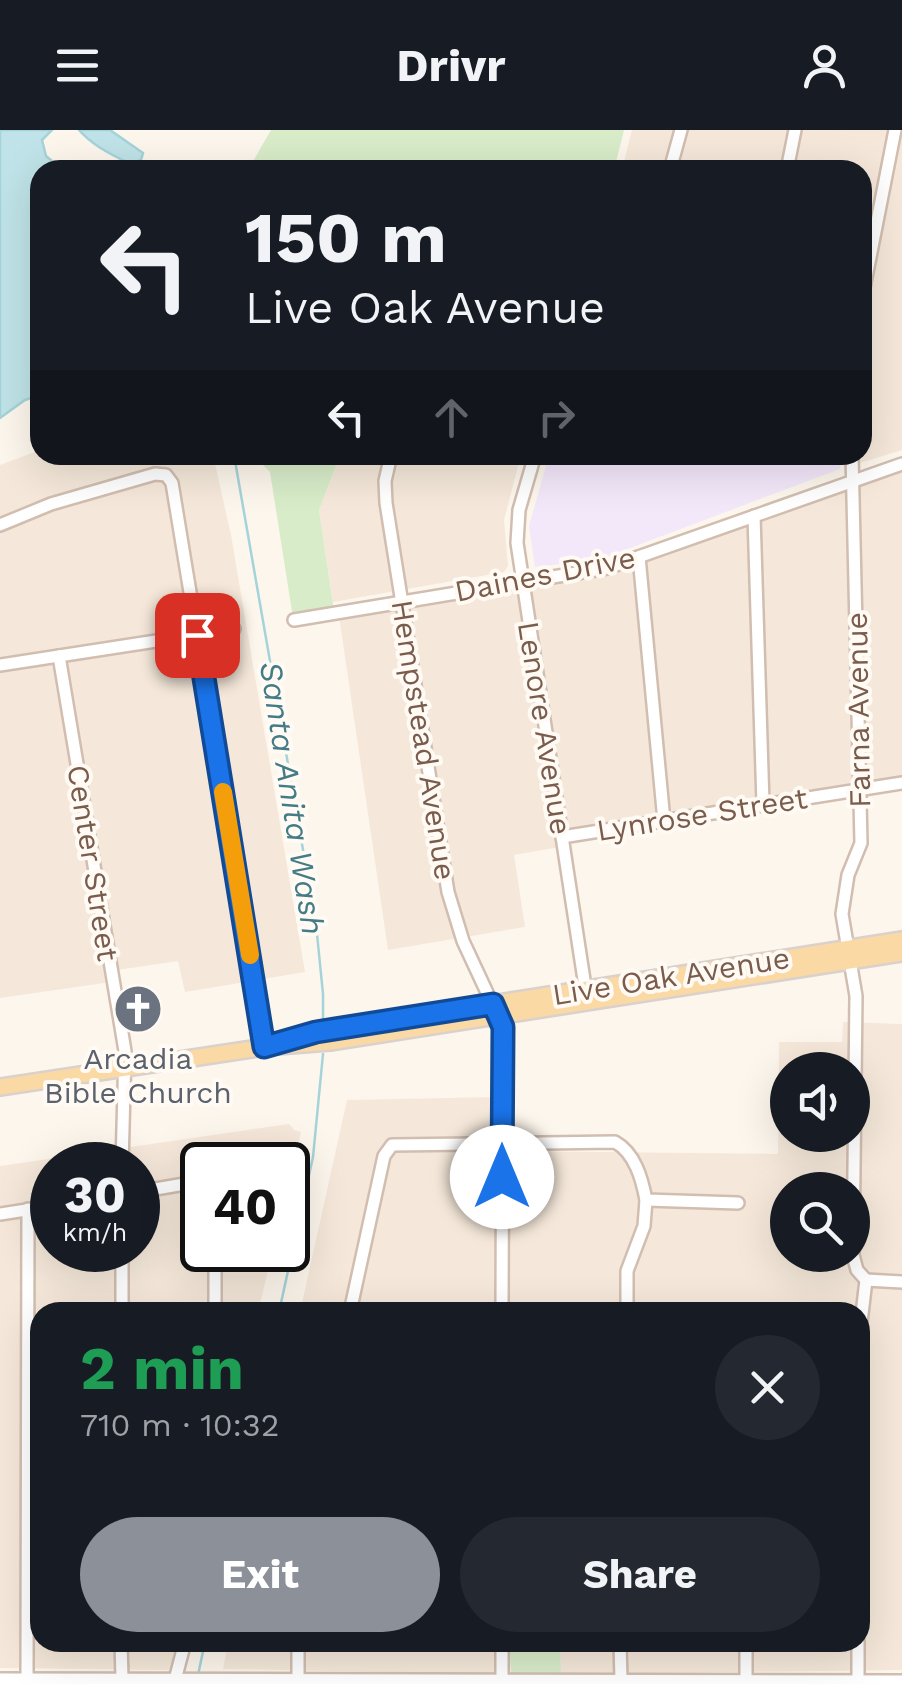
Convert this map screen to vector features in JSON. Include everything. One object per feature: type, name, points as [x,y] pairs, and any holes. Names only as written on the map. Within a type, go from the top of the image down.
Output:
[{"type":"main road","name":"Live Oak Avenue","points":[[1,1084],[124,1069],[848,955],[902,940]]},
{"type":"main road","name":"Live Oak Avenue","points":[[848,955],[902,953]]},
{"type":"street","points":[[673,160],[681,130]]},
{"type":"street","points":[[789,160],[795,130]]},
{"type":"street","points":[[872,247],[895,130]]},
{"type":"street","name":"Daines Drive","points":[[294,620],[606,568],[902,464]]},
{"type":"street","name":"Hempstead Avenue","points":[[389,465],[386,503],[451,906],[496,1010]]},
{"type":"street","name":"Lenore Avenue","points":[[533,465],[519,510],[517,543],[586,996]]},
{"type":"street","name":"Farna Avenue","points":[[852,465],[861,842],[843,896],[856,996],[852,1255],[866,1280]]},
{"type":"street","points":[[0,525],[51,504],[155,474],[166,475],[172,484],[264,1047]]},
{"type":"street","points":[[754,516],[762,804]]},
{"type":"street","points":[[639,557],[664,820]]},
{"type":"street","points":[[0,665],[234,629]]},
{"type":"street","name":"Center Street","points":[[60,656],[124,1051],[122,1142]]},
{"type":"street","name":"Lynrose Street","points":[[562,837],[902,783]]},
{"type":"street","points":[[496,1010],[503,1027],[502,1302]]},
{"type":"street","points":[[352,1302],[384,1156],[392,1145],[614,1142],[626,1148],[642,1178],[646,1200],[644,1226],[626,1271],[627,1302]]},
{"type":"street","points":[[646,1200],[738,1203]]},
{"type":"street","points":[[0,1214],[28,1209],[27,1679]]},
{"type":"street","points":[[122,1272],[122,1302]]},
{"type":"street","points":[[215,1272],[215,1302]]},
{"type":"street","points":[[863,1302],[866,1280],[902,1282]]},
{"type":"street","points":[[122,1652],[122,1680]]},
{"type":"street","points":[[175,1680],[182,1652]]},
{"type":"street","points":[[298,1652],[298,1680]]},
{"type":"street","points":[[502,1652],[502,1682]]},
{"type":"street","points":[[620,1652],[620,1680]]},
{"type":"street","points":[[746,1652],[746,1681]]},
{"type":"street","points":[[858,1652],[858,1682]]},
{"type":"street","points":[[0,1679],[902,1681]]},
{"type":"shaded area","points":[[632,130],[902,130],[902,450],[872,459],[872,160],[624,160]]},
{"type":"shaded area","points":[[30,454],[30,465],[215,465],[231,535],[305,972],[185,992],[178,961],[117,970],[118,981],[0,998],[0,465]]},
{"type":"shaded area","points":[[336,465],[518,465],[504,520],[508,566],[504,572],[333,602],[319,510]]},
{"type":"shaded area","points":[[546,465],[840,465],[840,469],[601,559],[535,567],[529,526]]},
{"type":"shaded area","points":[[902,471],[902,779],[559,835],[560,847],[514,855],[525,927],[388,950],[339,616],[621,571]]},
{"type":"shaded area","points":[[843,1022],[902,1024],[902,1670],[561,1674],[560,1652],[870,1652],[870,1302],[509,1302],[508,1151],[870,1152],[870,1052],[779,1052],[779,1042],[842,1042]]},
{"type":"shaded area","points":[[497,1097],[497,1302],[302,1302],[347,1100]]},
{"type":"shaded area","points":[[289,1124],[301,1132],[299,1142],[180,1142],[180,1272],[268,1272],[260,1302],[30,1302],[30,1652],[176,1652],[169,1670],[0,1668],[0,1166],[30,1162],[30,1272],[160,1272],[160,1143]]},
{"type":"shaded area","points":[[226,1652],[496,1652],[492,1674],[223,1669]]},
{"type":"green space","points":[[271,130],[624,130],[616,160],[254,160]]},
{"type":"green space","points":[[263,465],[336,465],[319,510],[335,617],[294,624],[270,472]]},
{"type":"green space","points":[[510,1652],[560,1652],[561,1674],[511,1673]]},
{"type":"water","points":[[0,130],[52,130],[42,140],[51,160],[30,160],[30,398],[0,418]]},
{"type":"water","points":[[79,130],[110,130],[143,153],[141,160],[123,160]]},
{"type":"waterway","name":"Santa Anita Wash","points":[[236,465],[316,924],[323,1023]]},
{"type":"waterway","name":"Santa Anita Wash","points":[[281,1302],[313,1157],[323,1054]]},
{"type":"waterway","name":"Santa Anita Wash","points":[[198,1675],[203,1652]]},
{"type":"slow traffic","points":[[223,792],[250,955]]},
{"type":"place","name":"Arcadia Bible Church","points":[[138,1009]]},
{"type":"route","points":[[197,635],[264,1047],[316,1032],[493,1004],[503,1027],[502,1177]]}]
